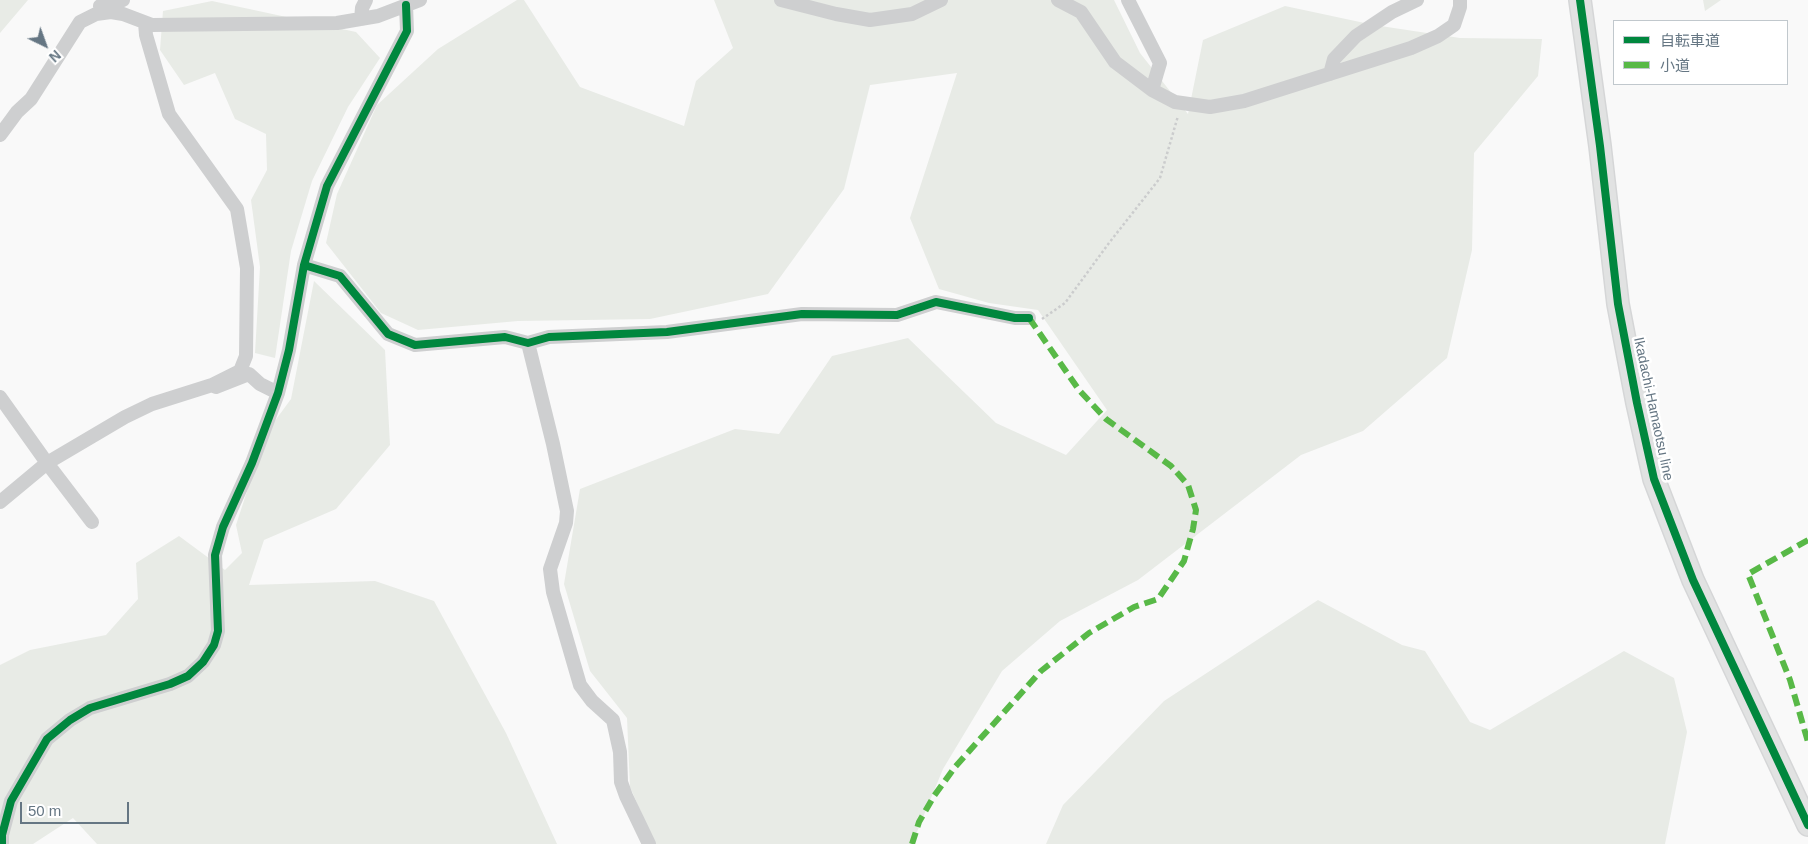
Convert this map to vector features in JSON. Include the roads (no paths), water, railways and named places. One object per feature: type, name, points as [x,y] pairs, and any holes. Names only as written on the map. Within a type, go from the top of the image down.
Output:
[{"type":"main road","name":"Ikadachi-Hamaotsu line","points":[[1580,0],[1600,146],[1618,304],[1637,404],[1654,479],[1693,580],[1808,825]]},
{"type":"street","points":[[80,22],[80,14],[94,6],[123,0]]},
{"type":"street","points":[[361,19],[362,8],[366,0]]},
{"type":"street","points":[[0,135],[17,112],[31,99],[80,22],[96,14],[111,12],[123,14],[152,26],[337,23],[378,16],[420,0]]},
{"type":"street","points":[[781,0],[836,14],[870,20],[912,14],[941,0]]},
{"type":"street","points":[[1058,0],[1081,12],[1115,62],[1152,90],[1174,102],[1210,107],[1244,101],[1411,48],[1438,36],[1454,24],[1460,7],[1460,0]]},
{"type":"street","points":[[1128,0],[1160,63],[1152,90]]},
{"type":"street","points":[[1330,74],[1334,59],[1356,36],[1392,12],[1417,0]]},
{"type":"street","points":[[2,844],[2,835],[11,801],[47,739],[70,720],[90,708],[170,684],[188,676],[203,662],[214,645],[218,630],[215,555],[223,527],[252,463],[278,393],[289,350],[304,265],[327,186],[407,31],[406,5]]},
{"type":"street","points":[[0,502],[47,463],[125,417],[152,404],[212,385],[240,371],[246,356],[247,268],[237,209],[169,114],[146,35],[145,23]]},
{"type":"street","points":[[304,265],[340,276],[388,334],[415,346],[505,337],[528,343],[548,337],[667,332],[802,314],[897,315],[936,302],[1015,318],[1028,318]]},
{"type":"street","points":[[528,343],[553,444],[566,511],[566,523],[550,569],[553,592],[580,685],[592,701],[613,720],[620,752],[621,782],[649,844]]},
{"type":"street","points":[[212,385],[216,387],[249,374],[260,384],[278,393]]},
{"type":"street","points":[[0,397],[92,522]]}]
